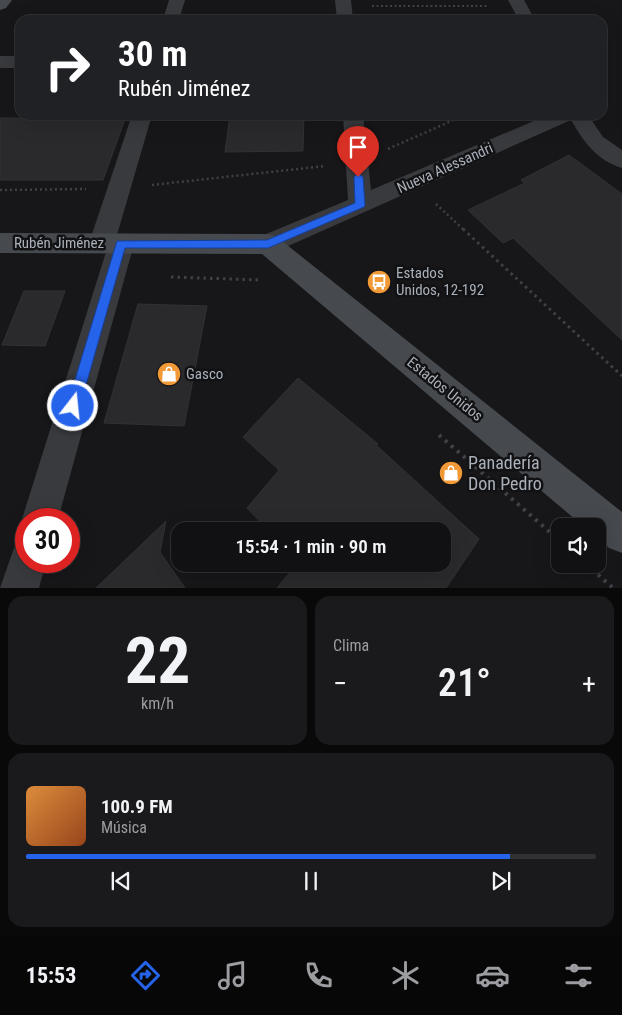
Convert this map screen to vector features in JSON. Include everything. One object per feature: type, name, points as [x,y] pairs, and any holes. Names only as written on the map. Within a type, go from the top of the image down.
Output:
[{"type":"main road","points":[[0,5],[4,0]]},
{"type":"main road","name":"Rubén Jiménez","points":[[0,243],[268,244]]},
{"type":"main road","name":"Estados Unidos","points":[[268,244],[622,535]]},
{"type":"street","points":[[172,15],[177,0]]},
{"type":"street","points":[[0,62],[15,62]]},
{"type":"street","points":[[43,508],[112,243],[119,189],[140,120]]},
{"type":"street","points":[[353,120],[360,205]]},
{"type":"street","name":"Nueva Alessandri","points":[[268,244],[555,120]]},
{"type":"street","points":[[581,120],[595,142],[622,160]]},
{"type":"street","points":[[595,142],[622,134]]},
{"type":"street","points":[[19,588],[23,573]]},
{"type":"path","points":[[344,9],[521,8]]},
{"type":"path","points":[[0,190],[119,189],[357,162],[454,120]]},
{"type":"path","points":[[434,202],[622,376]]},
{"type":"path","points":[[596,573],[613,588]]},
{"type":"building","points":[[0,118],[15,118],[15,120],[125,120],[103,180],[0,180]]},
{"type":"building","points":[[229,120],[304,120],[303,151],[225,152]]},
{"type":"building","points":[[569,155],[622,194],[622,340],[513,238],[503,243],[468,210],[525,183],[521,180]]},
{"type":"building","points":[[24,291],[65,291],[45,346],[2,345]]},
{"type":"building","name":"Gasco","points":[[138,304],[207,306],[184,426],[104,423]]},
{"type":"building","points":[[298,378],[378,444],[376,445],[479,539],[446,588],[277,588],[290,572],[451,572],[451,522],[260,522],[247,508],[279,470],[243,437]]},
{"type":"building","points":[[166,521],[160,552],[171,568],[171,572],[174,572],[185,588],[96,588]]},
{"type":"place","name":"Estados Unidos, 12-192","points":[[379,282]]},
{"type":"place","name":"Gasco","points":[[169,374]]},
{"type":"place","name":"Panadería Don Pedro","points":[[451,473]]},
{"type":"route","points":[[73,406],[121,244],[268,244],[360,205],[358,177]]}]
